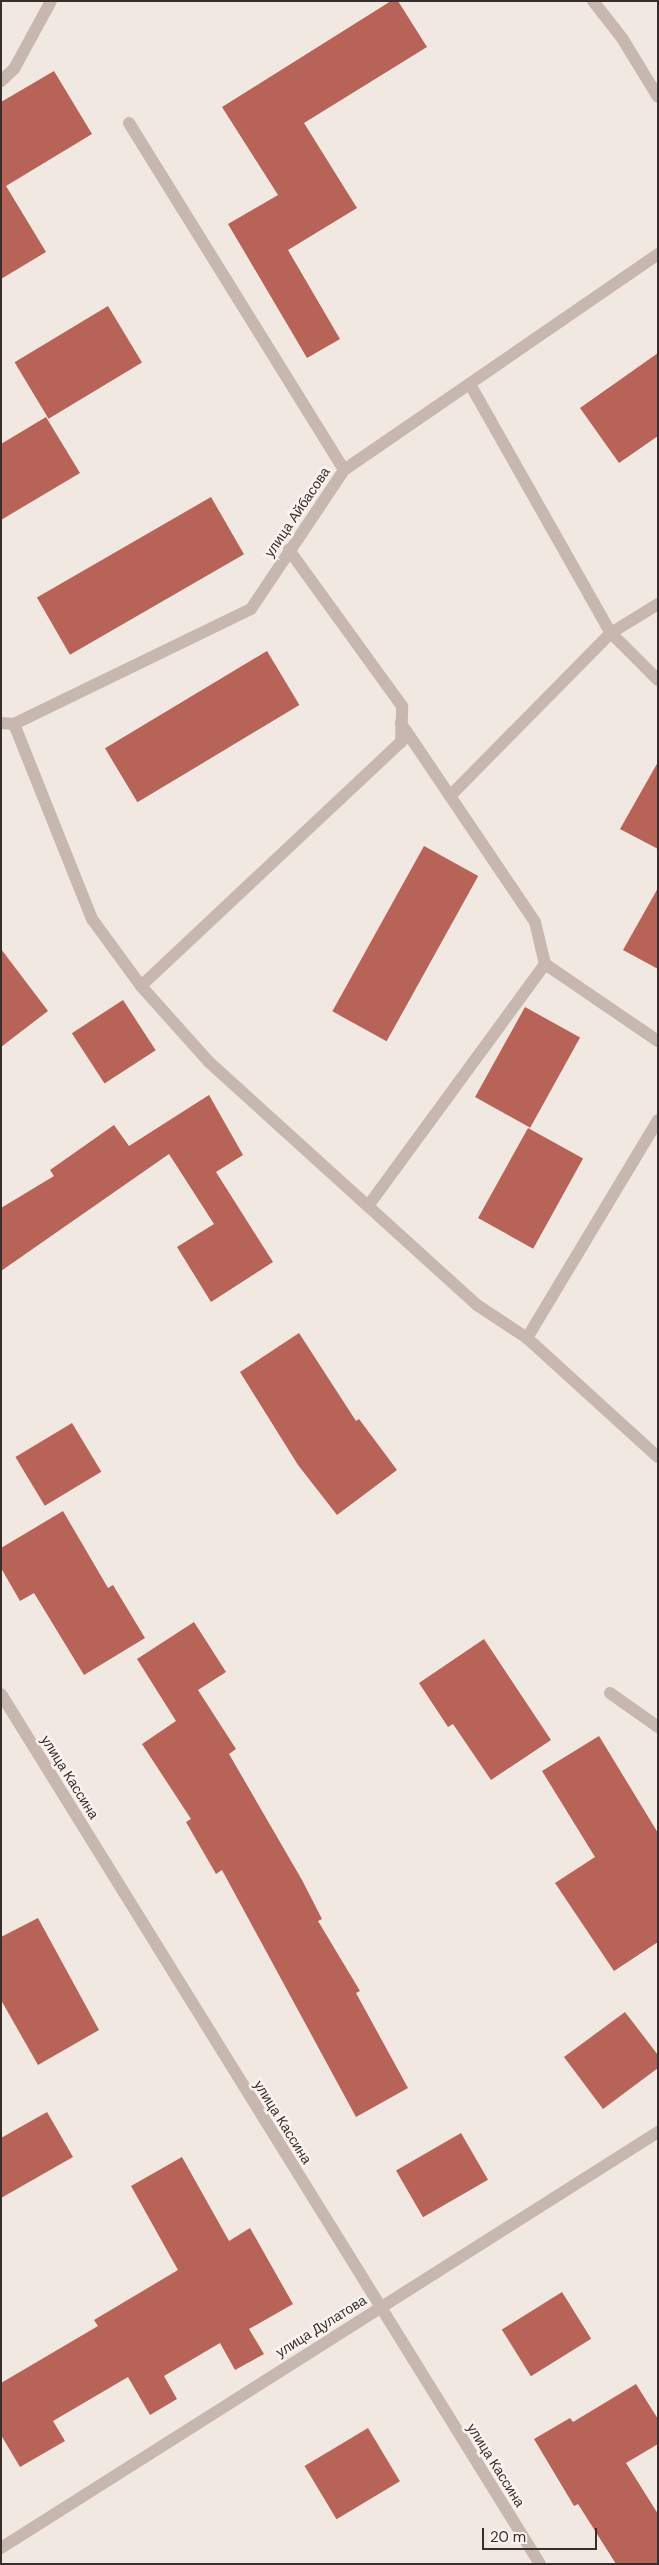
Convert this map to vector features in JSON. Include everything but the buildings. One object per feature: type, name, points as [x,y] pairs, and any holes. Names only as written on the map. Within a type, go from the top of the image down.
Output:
[{"type":"street","points":[[1,82],[14,69],[51,1]]},
{"type":"street","points":[[592,1],[622,38],[658,97]]},
{"type":"street","points":[[129,123],[344,470]]},
{"type":"street","name":"улица Айбасова","points":[[14,724],[251,609],[344,470],[471,386],[658,254]]},
{"type":"street","points":[[471,386],[611,633],[658,680]]},
{"type":"street","points":[[141,986],[401,742],[402,706],[289,550]]},
{"type":"street","points":[[450,796],[611,633],[658,604]]},
{"type":"street","points":[[1,723],[14,724],[92,920],[141,986],[209,1062],[477,1305],[527,1338],[658,1458]]},
{"type":"street","points":[[401,723],[534,922],[545,964],[658,1041]]},
{"type":"street","points":[[368,1206],[545,964]]},
{"type":"street","points":[[527,1338],[658,1120]]},
{"type":"street","points":[[610,1693],[658,1727]]},
{"type":"street","name":"улица Кассина","points":[[1,1694],[379,2307],[540,2564]]},
{"type":"street","name":"улица Дулатова","points":[[1,2548],[379,2307],[433,2277],[658,2132]]}]
